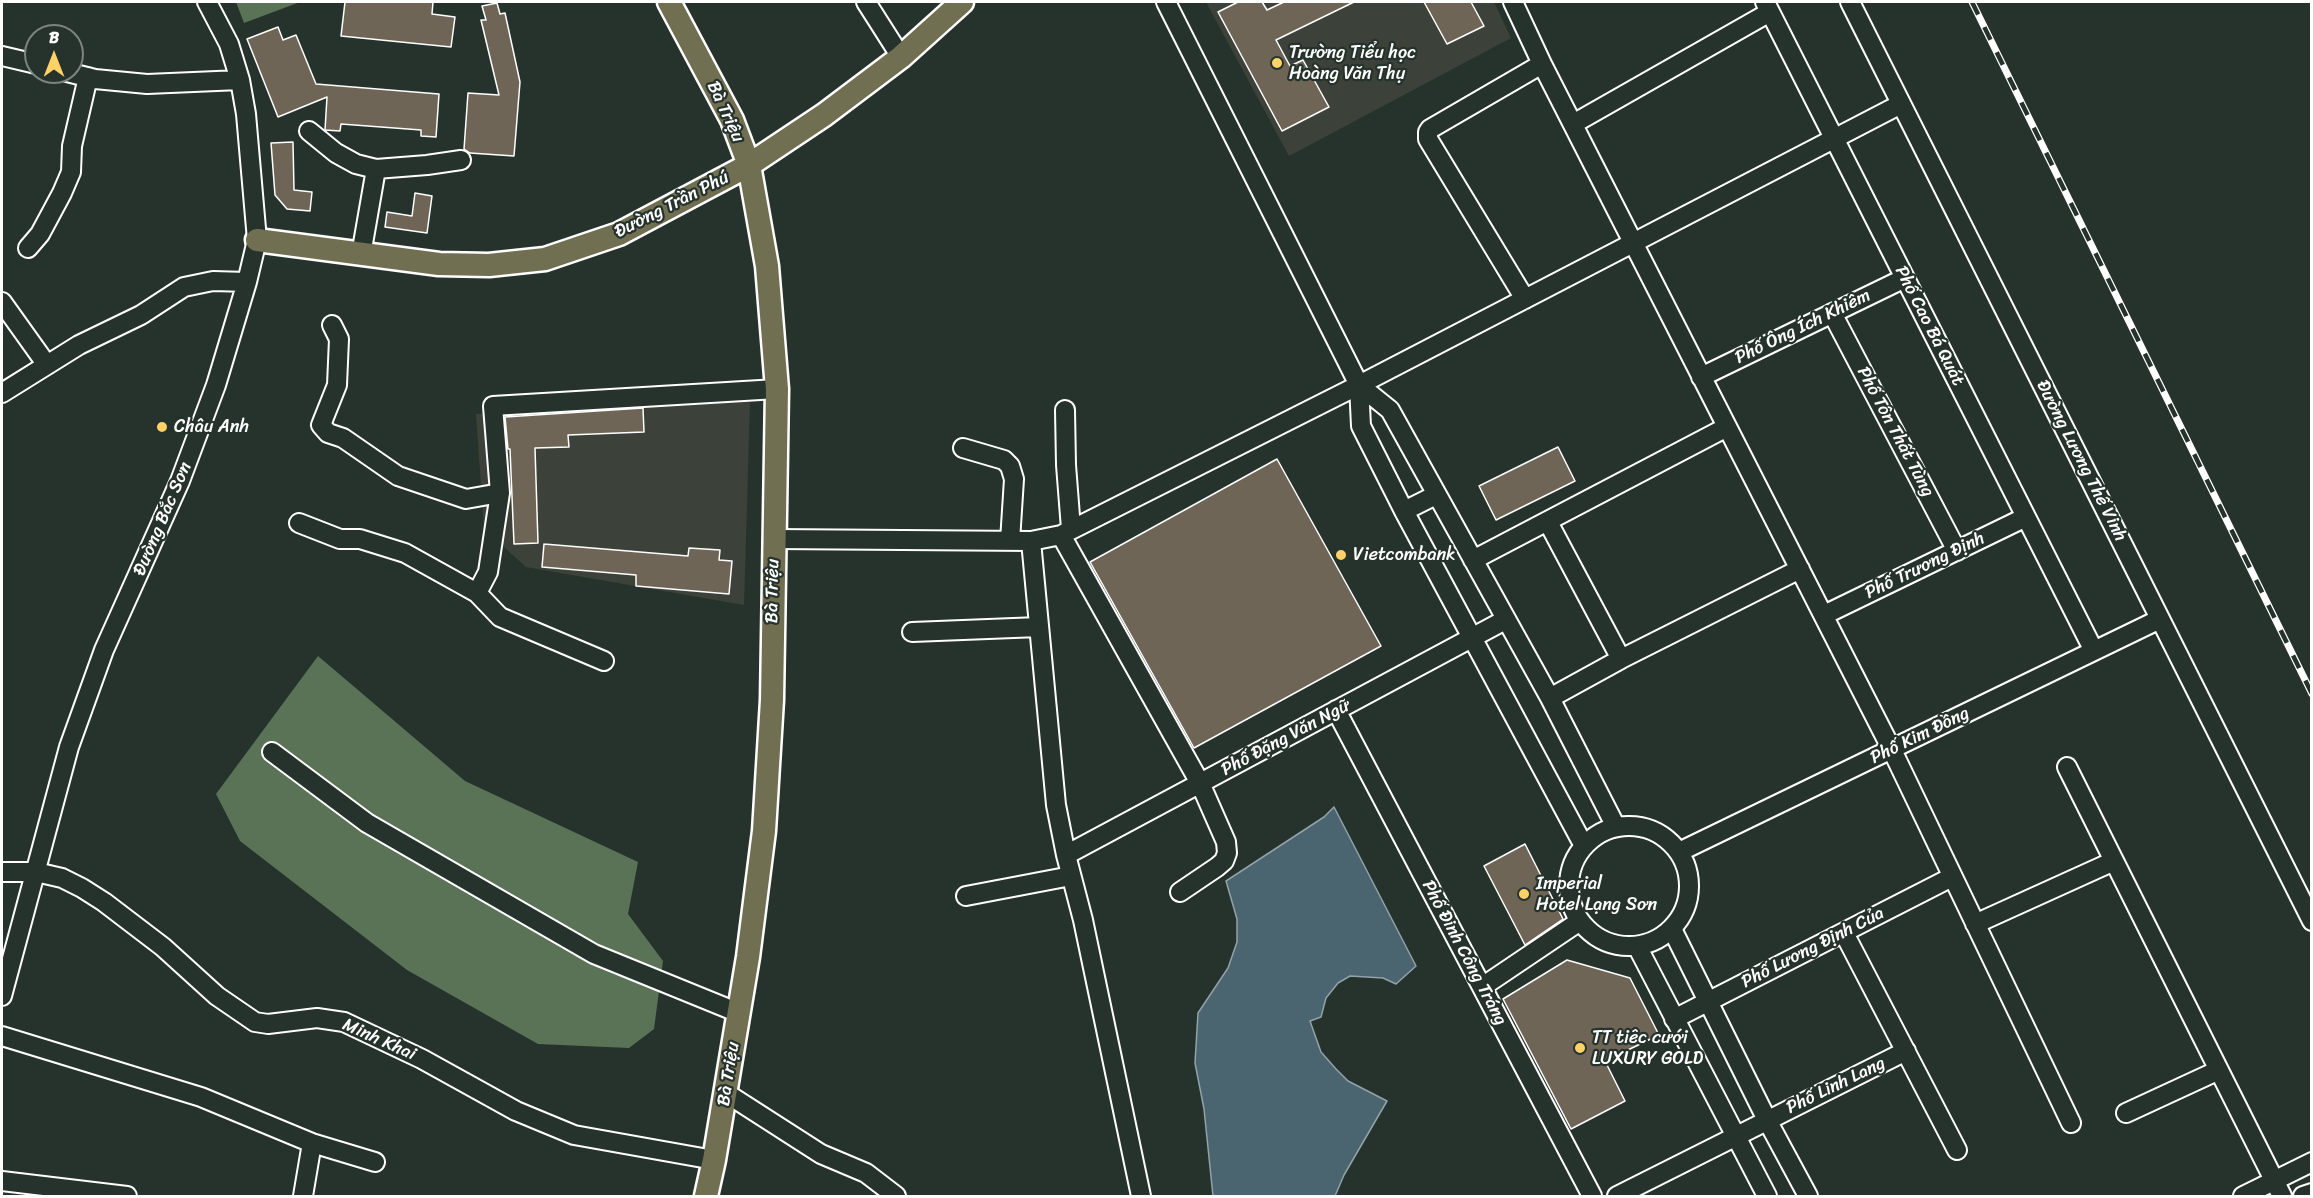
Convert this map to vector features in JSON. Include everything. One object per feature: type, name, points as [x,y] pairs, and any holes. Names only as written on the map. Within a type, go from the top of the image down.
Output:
[{"type":"main road","name":"Bà Triệu","points":[[669,2],[732,120],[749,165],[767,266],[777,388],[772,699],[764,831],[739,1013],[706,1197]]},
{"type":"main road","name":"Đường Trần Phú","points":[[256,240],[439,264],[489,265],[545,259],[620,234],[749,165],[824,115],[901,57],[962,2]]},
{"type":"street","name":"Đường Bắc Sơn","points":[[2,996],[55,796],[77,725],[104,650],[180,481],[216,385],[247,282],[256,240],[246,114],[240,80],[229,44],[207,2]]},
{"type":"street","points":[[866,2],[901,57]]},
{"type":"street","points":[[1166,2],[1359,385],[1390,410],[1550,698],[1616,827]]},
{"type":"street","points":[[1513,2],[1572,124],[1892,750],[2071,1123]]},
{"type":"street","name":"Đường Lương Thế Vinh","points":[[1850,2],[2312,921]]},
{"type":"street","points":[[1572,124],[1767,7]]},
{"type":"street","name":"Phố Cao Bá Quát","points":[[1767,7],[2094,651]]},
{"type":"street","points":[[2,56],[24,61]]},
{"type":"street","points":[[1525,299],[1428,139],[1428,132],[1542,64]]},
{"type":"street","points":[[84,76],[165,84],[240,80]]},
{"type":"street","points":[[28,248],[63,194],[71,172],[72,146],[88,77]]},
{"type":"street","points":[[774,539],[1031,541],[1066,532],[1359,385],[1901,104]]},
{"type":"street","points":[[309,131],[336,153],[356,164],[376,168],[461,160]]},
{"type":"street","points":[[361,255],[376,168]]},
{"type":"street","name":"Phố Ông Ích Khiêm","points":[[1701,377],[1905,278]]},
{"type":"street","points":[[2,393],[79,345],[141,315],[184,287],[213,281],[247,282]]},
{"type":"street","points":[[2,302],[47,364]]},
{"type":"street","name":"Phố Tôn Thất Tùng","points":[[1832,313],[1957,551]]},
{"type":"street","points":[[332,325],[339,339],[337,385],[321,425],[328,433],[343,438],[398,476],[466,499],[500,494]]},
{"type":"street","points":[[1359,385],[1360,426],[1584,846]]},
{"type":"street","points":[[477,593],[488,572],[500,494],[494,406],[777,388]]},
{"type":"street","points":[[1065,410],[1066,532],[1200,783],[1226,842],[1227,853],[1217,867],[1180,892]]},
{"type":"street","points":[[1473,560],[1727,427]]},
{"type":"street","points":[[963,448],[1004,460],[1010,466],[1014,478],[1010,541]]},
{"type":"street","points":[[1404,511],[1436,495]]},
{"type":"street","name":"Phố Trương Định","points":[[1824,615],[2026,517]]},
{"type":"street","points":[[1548,522],[1621,659]]},
{"type":"street","points":[[299,523],[340,539],[360,539],[405,553],[477,593],[500,616],[604,661]]},
{"type":"street","points":[[1031,541],[1056,805],[1142,1197]]},
{"type":"street","points":[[1550,698],[1621,659],[1800,569]]},
{"type":"street","name":"Phố Kim Đồng","points":[[1679,852],[2160,619]]},
{"type":"street","name":"Phố Đặng Văn Ngữ","points":[[1066,855],[1505,620]]},
{"type":"street","points":[[912,632],[1039,627]]},
{"type":"street","name":"Phố Đinh Công Tráng","points":[[1336,710],[1592,1197]]},
{"type":"street","points":[[272,752],[367,823],[594,954],[739,1013]]},
{"type":"street","points":[[2067,767],[2278,1189]]},
{"type":"street","points":[[1634,826],[1652,830],[1667,839],[1679,852],[1687,867],[1690,883],[1688,900],[1682,916],[1672,929],[1656,940],[1638,946],[1621,946],[1591,933],[1580,921],[1571,903],[1569,883],[1573,863],[1584,846],[1599,834],[1616,827],[1634,826]]},
{"type":"street","points":[[1975,924],[2114,861]]},
{"type":"street","name":"Minh Khai","points":[[2,872],[36,872],[62,878],[105,902],[163,947],[217,996],[255,1022],[268,1024],[317,1018],[344,1022],[422,1059],[516,1111],[574,1135],[714,1160]]},
{"type":"street","points":[[966,896],[1071,876]]},
{"type":"street","name":"Phố Lương Định Của","points":[[1674,1019],[1952,877]]},
{"type":"street","points":[[1482,987],[1580,921]]},
{"type":"street","points":[[1672,929],[1707,1002],[1808,1197]]},
{"type":"street","name":"Phố Linh Lang","points":[[1844,933],[1957,1150]]},
{"type":"street","points":[[1638,946],[1767,1197]]},
{"type":"street","points":[[2,1036],[104,1065],[201,1097],[312,1143],[375,1162]]},
{"type":"street","name":"Phố Linh Lang","points":[[1617,1197],[1906,1051]]},
{"type":"street","points":[[2126,1113],[2219,1070]]},
{"type":"street","points":[[726,1092],[821,1154],[866,1173],[896,1197]]},
{"type":"street","points":[[303,1197],[312,1143]]},
{"type":"street","points":[[2243,1197],[2278,1189],[2312,1162]]},
{"type":"street","points":[[2,1181],[127,1197]]},
{"type":"street","points":[[2303,1197],[2312,1192]]},
{"type":"shaded area","points":[[1206,2],[1494,2],[1511,38],[1289,156]]},
{"type":"shaded area","points":[[750,401],[744,605],[526,567],[484,529],[476,414]]},
{"type":"green space","points":[[236,2],[300,2],[244,23]]},
{"type":"green space","points":[[318,656],[465,781],[638,862],[628,914],[663,961],[654,1029],[629,1048],[538,1044],[407,970],[240,841],[216,794]]},
{"type":"water","points":[[1334,807],[1416,966],[1396,984],[1383,978],[1350,976],[1338,983],[1326,998],[1321,1017],[1310,1021],[1321,1052],[1336,1069],[1348,1081],[1387,1101],[1344,1175],[1335,1196],[1213,1196],[1204,1109],[1195,1063],[1198,1013],[1228,968],[1237,942],[1237,919],[1226,881],[1324,817]]},
{"type":"building","points":[[345,2],[433,2],[432,14],[455,17],[451,47],[341,36]]},
{"type":"building","name":"Trường Tiểu học Hoàng Văn Thụ","points":[[1238,2],[1262,2],[1267,10],[1284,2],[1354,2],[1276,40],[1290,66],[1303,60],[1329,107],[1282,131],[1218,12]]},
{"type":"building","name":"Trường Tiểu học Hoàng Văn Thụ","points":[[1424,2],[1471,2],[1484,26],[1447,44]]},
{"type":"building","points":[[497,3],[500,14],[505,13],[520,82],[514,156],[470,153],[464,149],[468,93],[499,95],[481,20],[486,20],[482,6]]},
{"type":"building","points":[[278,27],[283,40],[296,35],[316,84],[439,94],[436,137],[421,136],[421,130],[341,124],[340,131],[325,130],[327,97],[278,117],[247,39]]},
{"type":"building","points":[[293,142],[294,190],[312,192],[310,211],[287,209],[275,195],[271,143]]},
{"type":"building","points":[[415,193],[432,196],[427,233],[385,227],[387,212],[412,216]]},
{"type":"building","points":[[643,408],[644,432],[568,435],[569,447],[535,448],[538,543],[514,544],[510,449],[508,449],[505,417]]},
{"type":"building","points":[[1558,447],[1575,481],[1496,520],[1479,486]]},
{"type":"building","points":[[1277,459],[1381,646],[1194,748],[1090,562]]},
{"type":"building","points":[[544,544],[688,556],[689,548],[720,550],[719,560],[732,561],[729,594],[636,586],[636,575],[542,567]]},
{"type":"building","name":"Imperial Hotel Lạng Sơn","points":[[1525,844],[1563,919],[1525,945],[1484,866]]},
{"type":"building","name":"TT tiêc cưới LUXURY GOLD","points":[[1567,960],[1630,978],[1659,1035],[1605,1061],[1625,1101],[1571,1129],[1503,999]]},
{"type":"railway","points":[[1972,2],[2312,694]]},
{"type":"place","name":"Trường Tiểu học Hoàng Văn Thụ","points":[[1277,63]]},
{"type":"place","name":"Châu Anh","points":[[162,427]]},
{"type":"place","name":"Vietcombank","points":[[1341,555]]},
{"type":"place","name":"Imperial Hotel Lạng Sơn","points":[[1524,894]]},
{"type":"place","name":"TT tiêc cưới LUXURY GOLD","points":[[1580,1048]]}]
